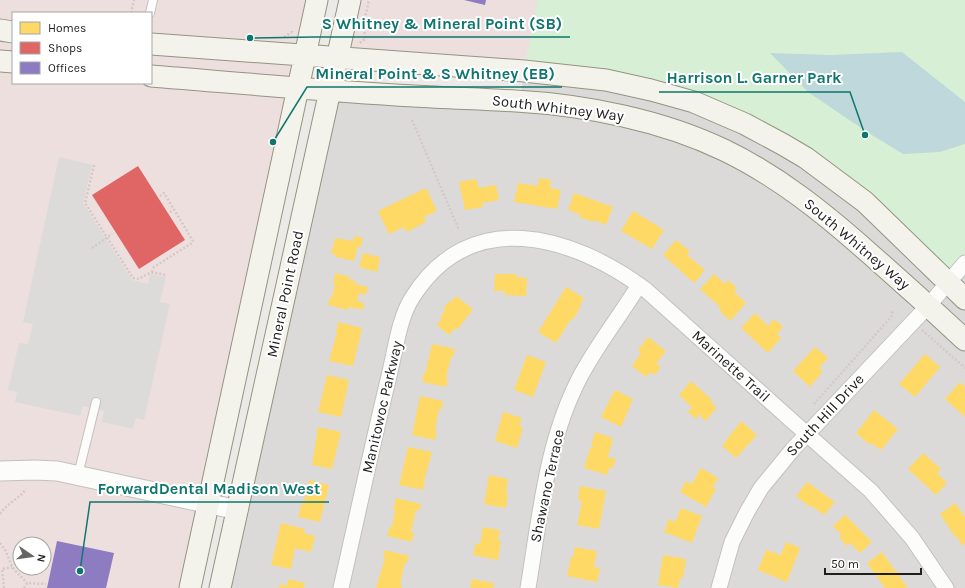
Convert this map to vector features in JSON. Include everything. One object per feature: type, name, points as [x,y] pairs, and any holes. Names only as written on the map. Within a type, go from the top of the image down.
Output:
[{"type":"main road","name":"Mineral Point Road","points":[[190,588],[317,0]]},
{"type":"main road","name":"Mineral Point Road","points":[[220,588],[350,0]]},
{"type":"main road","points":[[0,30],[12,32]]},
{"type":"main road","name":"South Whitney Way","points":[[152,44],[524,71],[606,80],[651,90],[694,102],[744,124],[806,158],[865,202],[965,299]]},
{"type":"main road","points":[[0,61],[12,62]]},
{"type":"main road","name":"South Whitney Way","points":[[152,76],[329,91],[519,101],[588,109],[632,117],[684,134],[724,150],[776,178],[828,217],[965,340]]},
{"type":"street","name":"Marinette Trail","points":[[464,249],[470,245],[502,238],[534,239],[570,248],[600,260],[625,275],[673,313],[790,420],[871,491],[912,538],[946,588]]},
{"type":"street","name":"Manitowoc Parkway","points":[[341,588],[404,312],[411,298],[431,272],[448,257],[464,249]]},
{"type":"street","name":"South Hill Drive","points":[[719,588],[732,542],[761,488],[793,449],[928,306],[965,263]]},
{"type":"street","name":"Shawano Terrace","points":[[528,588],[553,448],[564,414],[580,377],[639,285]]},
{"type":"street","points":[[0,471],[57,471],[238,510]]},
{"type":"lane","points":[[150,12],[153,0]]},
{"type":"lane","points":[[78,475],[96,402]]},
{"type":"path","points":[[131,12],[134,0]]},
{"type":"path","points":[[359,43],[366,38],[362,28],[369,0]]},
{"type":"path","points":[[412,120],[459,230]]},
{"type":"path","points":[[94,165],[85,203],[133,278],[139,279],[152,272],[166,275]]},
{"type":"path","points":[[152,272],[154,267],[193,241],[164,193],[160,196]]},
{"type":"path","points":[[170,212],[174,210]]},
{"type":"path","points":[[92,248],[112,234]]},
{"type":"path","points":[[814,404],[891,317],[893,310]]},
{"type":"path","points":[[922,330],[965,368]]},
{"type":"path","points":[[0,514],[8,505],[22,495],[26,489]]},
{"type":"path","points":[[0,543],[6,551],[12,567],[2,569],[4,588]]},
{"type":"path","points":[[20,576],[27,583],[46,584]]},
{"type":"path","points":[[24,588],[27,583]]},
{"type":"shaded area","points":[[0,0],[317,0],[190,588],[0,588]]},
{"type":"shaded area","points":[[350,0],[538,0],[524,71],[337,57]]},
{"type":"shaded area","points":[[538,0],[965,0],[965,588],[220,588],[329,91],[519,101]]},
{"type":"shaded area","points":[[59,157],[92,165],[83,203],[132,280],[148,284],[150,274],[166,277],[160,302],[170,304],[144,420],[136,418],[133,429],[102,422],[104,411],[83,406],[80,416],[15,402],[17,392],[8,390],[19,343],[28,344],[33,324],[23,322]]},
{"type":"green space","points":[[538,0],[965,0],[965,263],[948,283],[865,202],[694,102],[524,71]]},
{"type":"water","points":[[902,52],[965,102],[965,144],[940,152],[903,154],[867,132],[808,92],[770,53],[830,55]]},
{"type":"building: Homes","points":[[539,178],[551,180],[550,188],[561,190],[557,209],[514,202],[518,183],[538,186]]},
{"type":"building: Homes","points":[[476,179],[479,188],[496,185],[499,200],[482,203],[483,207],[465,210],[459,182]]},
{"type":"building: Homes","points":[[426,188],[437,211],[424,217],[426,222],[407,232],[404,227],[389,234],[378,211]]},
{"type":"building: Homes","points":[[574,193],[613,207],[606,225],[594,220],[593,222],[579,217],[580,214],[568,210]]},
{"type":"building: Homes","points":[[633,211],[664,230],[652,249],[621,231]]},
{"type":"building: Homes","points":[[354,236],[363,238],[361,247],[358,246],[354,261],[336,257],[336,255],[331,254],[335,238],[353,241]]},
{"type":"building: Homes","points":[[676,240],[690,251],[687,255],[705,270],[694,283],[663,255]]},
{"type":"building: Homes","points":[[363,253],[380,257],[377,272],[359,267]]},
{"type":"building: Homes","points":[[335,273],[350,277],[349,279],[356,281],[355,284],[368,287],[366,295],[359,293],[357,301],[364,303],[363,310],[349,307],[348,310],[328,305],[330,297],[332,297],[335,284],[333,284]]},
{"type":"building: Homes","points":[[495,274],[516,274],[516,277],[527,278],[526,296],[505,295],[505,291],[494,291]]},
{"type":"building: Homes","points":[[714,274],[725,284],[728,280],[737,288],[734,292],[746,303],[730,321],[719,310],[721,308],[700,289]]},
{"type":"building: Homes","points":[[566,287],[584,298],[573,320],[571,319],[556,343],[538,332]]},
{"type":"building: Homes","points":[[456,296],[473,309],[457,330],[455,328],[449,335],[437,325],[442,318],[440,317],[445,311],[443,309],[449,301],[451,302]]},
{"type":"building: Homes","points":[[755,313],[768,326],[774,319],[783,327],[777,334],[781,338],[768,353],[741,328]]},
{"type":"building: Homes","points":[[338,322],[362,328],[353,366],[329,361],[337,332]]},
{"type":"building: Homes","points":[[648,337],[666,351],[656,364],[661,367],[655,375],[650,372],[646,377],[632,366],[641,353],[638,350]]},
{"type":"building: Homes","points":[[432,344],[455,349],[453,357],[451,357],[446,378],[448,379],[446,387],[422,382]]},
{"type":"building: Homes","points":[[815,347],[828,358],[819,368],[823,371],[810,387],[793,371]]},
{"type":"building: Homes","points":[[925,354],[940,367],[915,397],[899,384]]},
{"type":"building: Homes","points":[[527,355],[546,362],[533,397],[514,390]]},
{"type":"building: Homes","points":[[327,375],[349,380],[341,417],[318,412]]},
{"type":"building: Homes","points":[[691,381],[713,401],[711,403],[717,408],[705,421],[700,414],[696,419],[688,412],[692,407],[679,395]]},
{"type":"building: Homes","points":[[960,382],[965,387],[965,417],[945,399]]},
{"type":"building: Homes","points":[[615,390],[633,399],[621,427],[601,417]]},
{"type":"building: Homes","points":[[420,396],[443,401],[442,409],[439,409],[435,430],[437,430],[435,440],[412,435]]},
{"type":"building: Homes","points":[[874,410],[898,429],[881,450],[871,443],[870,445],[856,433]]},
{"type":"building: Homes","points":[[503,412],[522,418],[519,426],[523,427],[517,448],[495,441]]},
{"type":"building: Homes","points":[[741,421],[757,435],[736,458],[722,446]]},
{"type":"building: Homes","points":[[318,427],[341,432],[332,469],[312,465]]},
{"type":"building: Homes","points":[[595,432],[613,438],[608,457],[616,459],[613,468],[610,467],[607,475],[584,468],[590,448],[592,449],[593,446],[591,446]]},
{"type":"building: Homes","points":[[408,447],[432,452],[423,490],[399,485]]},
{"type":"building: Homes","points":[[923,453],[941,469],[937,473],[947,483],[936,495],[908,469]]},
{"type":"building: Homes","points":[[701,468],[718,478],[713,487],[716,489],[706,507],[680,492],[686,481],[692,484]]},
{"type":"building: Homes","points":[[489,475],[508,479],[506,508],[484,504]]},
{"type":"building: Homes","points":[[309,480],[329,485],[320,522],[298,517],[302,501],[304,502]]},
{"type":"building: Homes","points":[[807,482],[835,502],[824,515],[812,506],[810,507],[796,496]]},
{"type":"building: Homes","points":[[580,486],[606,491],[599,529],[577,525],[582,501],[578,500]]},
{"type":"building: Homes","points":[[396,498],[421,504],[419,511],[416,510],[411,532],[414,533],[412,542],[387,536],[390,526],[392,527],[395,510],[393,510]]},
{"type":"building: Homes","points":[[955,503],[965,517],[965,544],[963,546],[956,536],[955,537],[940,514]]},
{"type":"building: Homes","points":[[681,508],[702,516],[692,543],[664,532],[669,519],[675,522]]},
{"type":"building: Homes","points":[[845,515],[872,542],[860,553],[850,543],[847,546],[839,537],[842,535],[833,526]]},
{"type":"building: Homes","points":[[281,523],[305,529],[304,533],[315,536],[311,552],[295,548],[291,569],[271,565]]},
{"type":"building: Homes","points":[[483,527],[500,530],[498,540],[501,541],[498,560],[473,555],[476,543],[480,544]]},
{"type":"building: Homes","points":[[786,542],[800,548],[787,582],[758,570],[766,550],[781,555]]},
{"type":"building: Homes","points":[[575,547],[597,551],[594,567],[600,568],[597,582],[567,576]]},
{"type":"building: Homes","points":[[385,550],[409,556],[407,563],[405,562],[400,585],[402,585],[402,588],[376,588],[385,558],[383,558]]},
{"type":"building: Homes","points":[[882,552],[908,588],[885,588],[867,563]]},
{"type":"building: Homes","points":[[663,555],[686,559],[683,578],[680,578],[678,588],[658,585]]},
{"type":"building: Homes","points":[[288,579],[305,583],[304,588],[279,588],[280,584],[287,586]]},
{"type":"building: Homes","points":[[472,579],[494,583],[493,588],[470,588]]},
{"type":"building: Shops","points":[[138,166],[185,240],[139,269],[92,195]]},
{"type":"building: Offices","points":[[464,0],[486,0],[485,5]]},
{"type":"building: Offices","points":[[57,541],[114,553],[106,588],[47,588],[50,576],[52,576],[52,564]]},
{"type":"place","name":"S Whitney & Mineral Point (SB)","points":[[250,38]]},
{"type":"place","name":"Harrison L. Garner Park","points":[[865,135]]},
{"type":"place","name":"Mineral Point & S Whitney (EB)","points":[[273,142]]},
{"type":"place","name":"ForwardDental Madison West","points":[[80,571]]}]
